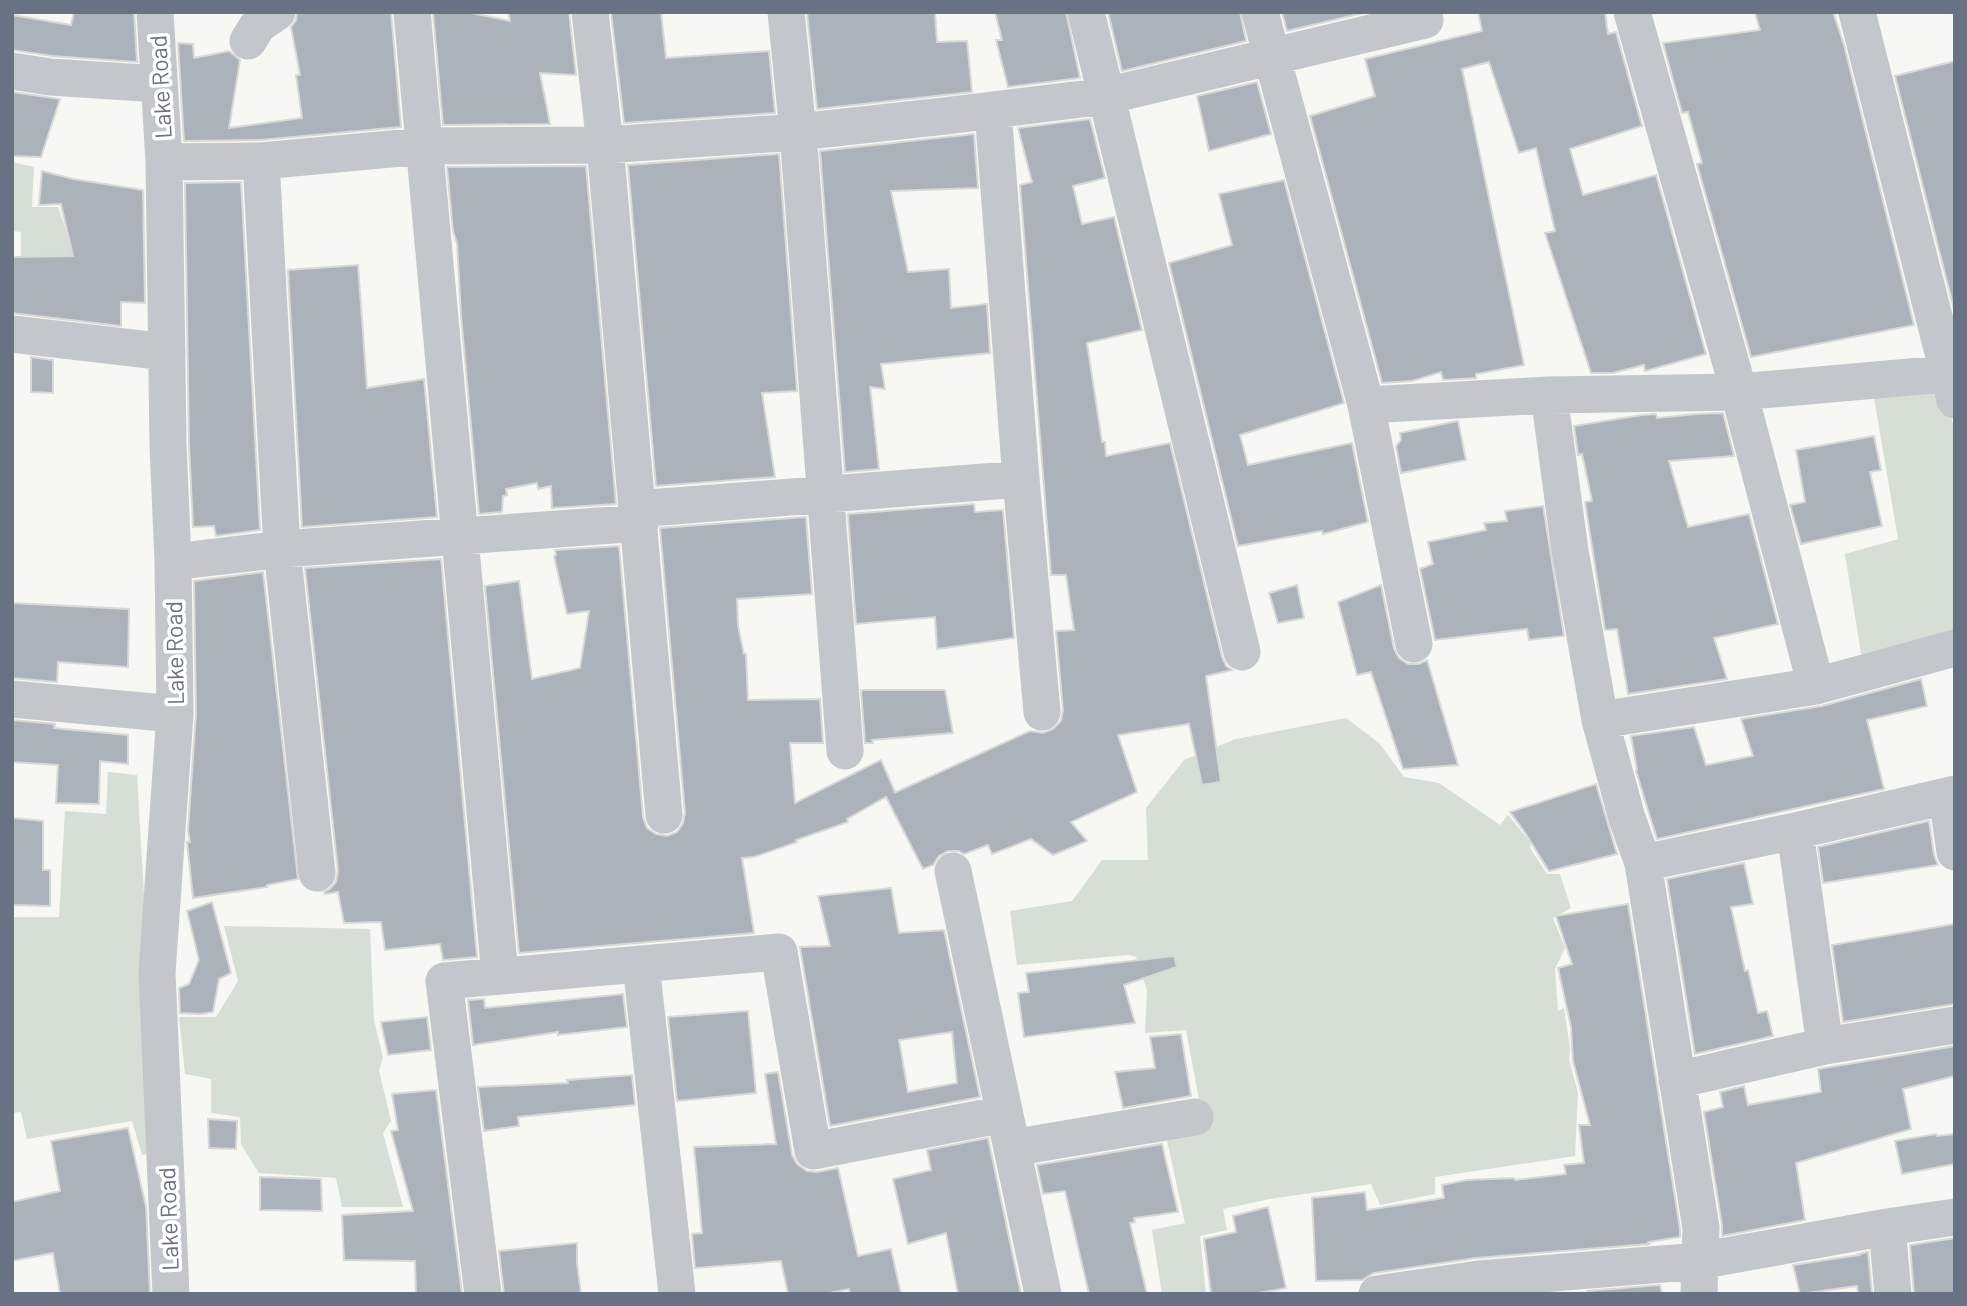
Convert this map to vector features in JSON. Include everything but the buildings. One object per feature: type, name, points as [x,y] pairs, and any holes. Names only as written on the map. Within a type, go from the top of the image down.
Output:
[{"type":"street","name":"Lake Road","points":[[155,12],[164,162],[175,714],[157,973],[171,1294]]},
{"type":"street","points":[[248,41],[258,24],[277,12]]},
{"type":"street","points":[[412,12],[500,976]]},
{"type":"street","points":[[590,12],[605,145],[664,815]]},
{"type":"street","points":[[786,12],[799,132],[845,751]]},
{"type":"street","points":[[1086,12],[1242,652]]},
{"type":"street","points":[[1260,12],[1366,405],[1414,643]]},
{"type":"street","points":[[164,162],[261,161],[423,146],[605,145],[799,132],[993,110],[1107,96],[1424,20],[1423,12]]},
{"type":"street","points":[[1632,12],[1739,392],[1815,686]]},
{"type":"street","points":[[1366,405],[1549,395],[1739,392],[1953,382],[1857,12]]},
{"type":"street","points":[[12,71],[50,77],[159,84]]},
{"type":"street","points":[[993,110],[1042,712]]},
{"type":"street","points":[[261,161],[282,549],[317,873]]},
{"type":"street","points":[[12,334],[167,352]]},
{"type":"street","points":[[1549,395],[1570,551],[1600,720],[1627,818],[1643,863],[1701,1228],[1699,1277]]},
{"type":"street","points":[[173,562],[282,549],[461,537],[826,493],[1021,479]]},
{"type":"street","points":[[1600,720],[1815,686],[1955,648]]},
{"type":"street","points":[[12,699],[175,714]]},
{"type":"street","points":[[1643,863],[1951,795],[1955,852]]},
{"type":"street","points":[[1795,831],[1825,1045]]},
{"type":"street","points":[[953,871],[1042,1294]]},
{"type":"street","points":[[483,1294],[444,981],[779,952],[813,1151],[1008,1131],[1195,1117]]},
{"type":"street","points":[[641,964],[677,1294]]},
{"type":"street","points":[[1677,1080],[1825,1045],[1955,1025]]},
{"type":"street","points":[[1377,1294],[1479,1286],[1699,1277],[1887,1227],[1955,1217]]},
{"type":"street","points":[[1887,1227],[1893,1294]]},
{"type":"shaded area","points":[[12,162],[34,167],[32,207],[58,207],[68,236],[87,260],[21,257],[21,232],[12,231]]},
{"type":"shaded area","points":[[1944,390],[1955,431],[1955,642],[1863,666],[1845,554],[1898,539],[1873,392]]},
{"type":"shaded area","points":[[1346,718],[1379,743],[1404,777],[1439,783],[1500,825],[1508,815],[1531,843],[1530,848],[1547,874],[1560,874],[1571,908],[1553,918],[1565,948],[1555,969],[1558,1011],[1564,1008],[1569,1059],[1578,1093],[1575,1156],[1435,1177],[1435,1194],[1380,1205],[1371,1184],[1223,1209],[1227,1230],[1200,1236],[1206,1294],[1162,1294],[1152,1230],[1185,1223],[1165,1131],[1203,1121],[1186,1030],[1145,1033],[1147,990],[1136,957],[1129,955],[1017,965],[1010,911],[1072,901],[1102,860],[1148,860],[1146,808],[1184,760],[1236,739]]},
{"type":"shaded area","points":[[108,772],[137,775],[159,1153],[142,1155],[132,1121],[27,1139],[21,1112],[12,1113],[12,917],[59,917],[65,811],[106,814]]},
{"type":"shaded area","points":[[224,926],[370,929],[374,1020],[383,1058],[379,1070],[391,1121],[383,1133],[403,1207],[342,1207],[336,1178],[259,1173],[241,1144],[240,1117],[211,1113],[211,1079],[185,1074],[179,1017],[216,1017],[238,981]]}]
